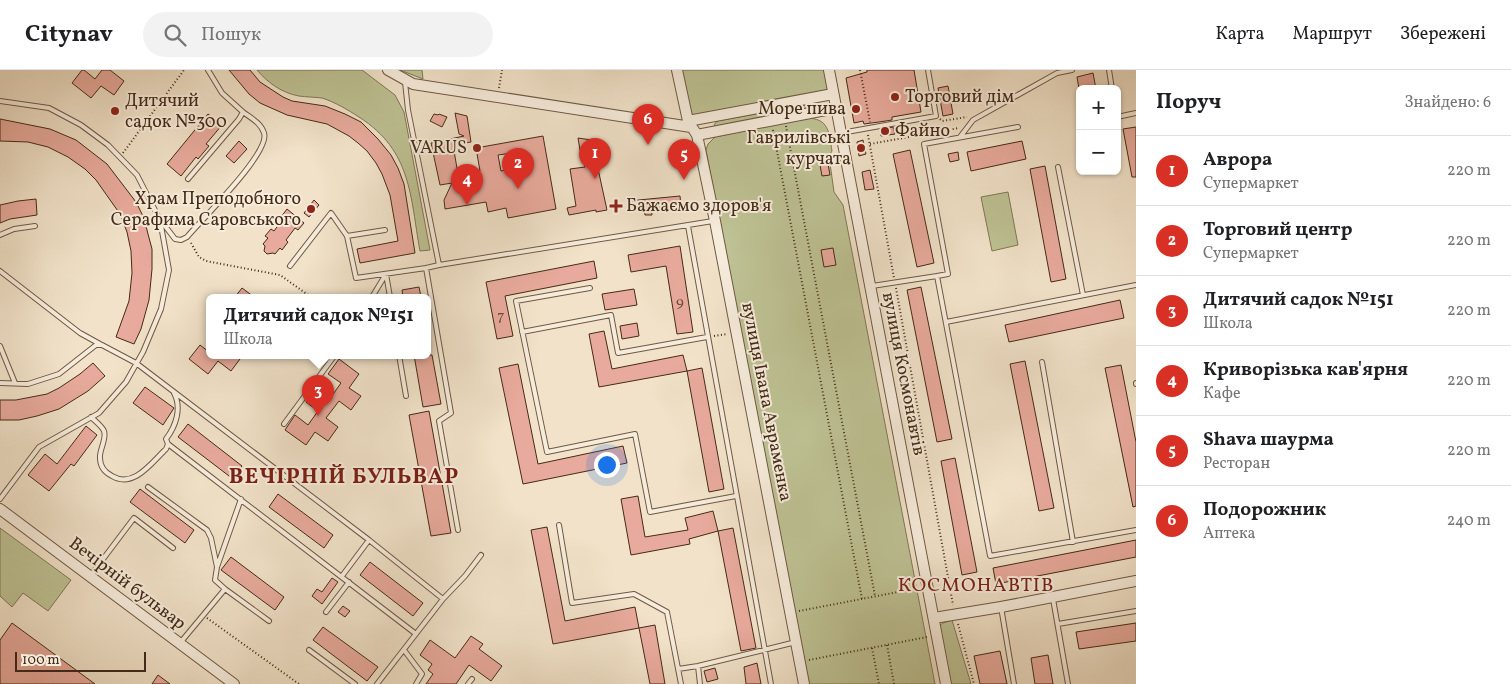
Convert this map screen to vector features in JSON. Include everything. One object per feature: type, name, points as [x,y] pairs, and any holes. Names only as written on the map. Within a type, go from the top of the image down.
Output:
[{"type":"street","points":[[388,70],[413,84],[692,128],[771,121],[836,108]]},
{"type":"street","name":"вулиця Івана Авраменка","points":[[677,70],[715,221],[804,684]]},
{"type":"street","name":"вулиця Космонавтів","points":[[829,70],[946,684]]},
{"type":"street","points":[[692,128],[834,94]]},
{"type":"street","name":"Вечірній бульвар","points":[[0,509],[234,684]]},
{"type":"street","points":[[934,618],[1136,581]]},
{"type":"lane","points":[[0,101],[49,108],[81,125],[108,145],[137,175],[160,220],[175,239],[181,240],[187,236],[250,167],[265,142],[265,134],[258,123],[222,92],[208,70]]},
{"type":"lane","points":[[840,133],[936,116],[928,70]]},
{"type":"lane","points":[[960,137],[974,120],[1057,72],[1072,70]]},
{"type":"lane","points":[[1109,70],[1111,85]]},
{"type":"lane","points":[[405,80],[408,110],[439,265]]},
{"type":"lane","points":[[188,179],[243,112]]},
{"type":"lane","points":[[1121,116],[1136,113]]},
{"type":"lane","points":[[869,287],[948,274],[924,144],[1018,127]]},
{"type":"lane","points":[[1058,167],[1083,295]]},
{"type":"lane","points":[[290,266],[331,213],[347,236],[356,278],[715,221]]},
{"type":"lane","points":[[0,499],[39,447],[99,413],[126,382],[161,309],[169,270],[160,220]]},
{"type":"lane","points":[[0,235],[14,229],[36,226]]},
{"type":"lane","points":[[688,226],[771,684]]},
{"type":"lane","points":[[347,236],[385,230]]},
{"type":"lane","points":[[426,268],[430,294]]},
{"type":"lane","points":[[0,271],[80,333],[136,364],[443,599]]},
{"type":"lane","points":[[374,294],[386,274]]},
{"type":"lane","points":[[386,274],[389,294]]},
{"type":"lane","points":[[937,276],[990,556],[1136,530]]},
{"type":"lane","points":[[946,322],[1136,285]]},
{"type":"lane","points":[[590,288],[516,302],[547,452],[635,434],[650,512],[736,496]]},
{"type":"lane","points":[[431,297],[451,413],[439,421],[458,530]]},
{"type":"lane","points":[[522,332],[611,315],[618,353],[708,337]]},
{"type":"lane","points":[[0,383],[28,384],[60,374],[96,346],[102,345]]},
{"type":"lane","points":[[0,346],[15,383]]},
{"type":"lane","points":[[284,424],[331,359]]},
{"type":"lane","points":[[400,359],[406,396]]},
{"type":"lane","points":[[1042,362],[1073,542]]},
{"type":"lane","points":[[172,391],[177,399],[178,409],[176,422],[166,439],[168,444],[416,634]]},
{"type":"lane","points":[[91,417],[105,433],[100,455],[100,465],[107,474],[115,478],[130,479],[140,475],[166,449],[168,444]]},
{"type":"lane","points":[[148,486],[207,530],[211,538],[217,567]]},
{"type":"lane","points":[[241,499],[217,567],[216,580],[269,621]]},
{"type":"lane","points":[[90,576],[134,518],[173,548]]},
{"type":"lane","points":[[559,525],[572,603],[634,594],[667,612],[681,684]]},
{"type":"lane","points":[[342,576],[368,540]]},
{"type":"lane","points":[[377,684],[443,599],[465,576],[481,555]]},
{"type":"lane","points":[[326,612],[348,582]]},
{"type":"lane","points":[[180,644],[225,588]]},
{"type":"lane","points":[[1052,597],[1068,684]]},
{"type":"lane","points":[[1001,607],[1014,684]]},
{"type":"lane","points":[[1058,624],[1136,611]]},
{"type":"lane","points":[[678,669],[698,666],[796,642]]},
{"type":"lane","points":[[309,650],[355,684]]},
{"type":"lane","points":[[404,650],[422,674],[416,684]]},
{"type":"lane","points":[[698,666],[700,684]]},
{"type":"lane","points":[[468,684],[472,679]]},
{"type":"path","points":[[120,157],[184,70]]},
{"type":"path","points":[[497,98],[502,70]]},
{"type":"path","points":[[860,70],[870,124],[867,128],[955,615],[974,684]]},
{"type":"path","points":[[936,116],[942,120],[966,117]]},
{"type":"path","points":[[785,118],[875,596]]},
{"type":"path","points":[[920,119],[923,134]]},
{"type":"path","points":[[771,121],[862,599]]},
{"type":"path","points":[[870,144],[969,126]]},
{"type":"path","points":[[187,236],[199,257],[206,261],[280,275],[307,294]]},
{"type":"path","points":[[708,337],[737,332]]},
{"type":"path","points":[[790,612],[927,587]]},
{"type":"path","points":[[203,616],[299,684]]},
{"type":"path","points":[[800,662],[937,635]]},
{"type":"path","points":[[887,645],[894,684]]},
{"type":"path","points":[[872,648],[879,684]]},
{"type":"green space","points":[[257,70],[362,70],[395,95],[404,112],[430,250],[420,251],[406,176],[399,160],[376,130],[359,117],[332,102],[322,98],[293,95],[281,90]]},
{"type":"green space","points":[[400,70],[422,70],[423,79]]},
{"type":"green space","points":[[677,70],[829,70],[833,94],[688,121]]},
{"type":"green space","points":[[805,105],[809,107],[808,109],[716,127],[714,125],[717,121]]},
{"type":"green space","points":[[806,118],[819,120],[824,123],[829,132],[832,151],[829,156],[834,192],[843,205],[935,684],[807,684],[706,150],[708,144],[715,137]]},
{"type":"green space","points":[[1008,192],[1018,245],[992,251],[981,197]]},
{"type":"green space","points":[[0,528],[71,580],[48,611],[23,593],[12,607],[0,596]]},
{"type":"green space","points":[[952,620],[971,684],[948,684],[939,626]]},
{"type":"building","points":[[82,70],[95,79],[102,70],[110,70],[124,81],[114,95],[101,86],[91,98],[72,83]]},
{"type":"building","points":[[229,70],[250,70],[260,82],[283,97],[292,101],[325,106],[361,122],[391,155],[398,168],[404,184],[415,253],[360,263],[357,249],[398,241],[390,195],[376,163],[358,143],[327,124],[287,115],[260,103],[249,94]]},
{"type":"building","name":"Торговий дім","points":[[867,70],[914,70],[921,112],[892,117],[892,120],[864,124],[863,121],[854,123],[846,78],[867,72]]},
{"type":"building","points":[[1093,73],[1095,85],[1078,85],[1077,77]]},
{"type":"building","points":[[948,86],[953,114],[943,116],[938,88]]},
{"type":"building","points":[[455,113],[467,116],[471,142],[453,145],[458,174],[480,171],[476,148],[543,136],[556,209],[508,218],[506,208],[488,212],[486,202],[445,209],[444,200],[452,183],[440,185],[431,143],[464,136],[459,134]],"holes":[[[512,153],[515,168],[501,171],[498,155]]]},
{"type":"building","points":[[208,114],[222,125],[206,144],[209,146],[198,159],[196,157],[181,176],[167,164]]},
{"type":"building","points":[[434,114],[447,117],[442,127],[430,121]]},
{"type":"building","points":[[0,119],[50,129],[76,140],[107,164],[136,202],[144,218],[152,249],[152,269],[149,300],[141,329],[134,344],[116,337],[129,301],[132,273],[131,251],[127,232],[120,214],[96,180],[85,169],[68,157],[48,147],[28,142],[0,141]]},
{"type":"building","points":[[893,127],[895,134],[881,136],[880,130]]},
{"type":"building","points":[[1136,127],[1136,177],[1132,177],[1123,129]]},
{"type":"building","points":[[578,138],[598,141],[601,147],[607,146],[608,153],[595,155],[607,210],[569,215],[567,208],[576,206],[570,169],[585,167]]},
{"type":"building","name":"Гаврилівські курчата","points":[[863,140],[866,154],[859,156],[857,142]]},
{"type":"building","points":[[239,141],[247,149],[234,163],[226,156]]},
{"type":"building","points":[[1022,141],[1026,159],[971,171],[967,152]]},
{"type":"building","points":[[683,143],[686,158],[676,160],[673,144]]},
{"type":"building","points":[[910,150],[934,263],[917,267],[893,154]]},
{"type":"building","points":[[958,152],[959,160],[950,162],[948,154]]},
{"type":"building","points":[[828,164],[830,175],[822,176],[820,165]]},
{"type":"building","points":[[1045,166],[1066,279],[1051,282],[1030,169]]},
{"type":"building","points":[[870,170],[874,189],[865,190],[862,172]]},
{"type":"building","points":[[680,196],[681,206],[651,208],[652,215],[645,215],[644,209],[629,211],[628,201]]},
{"type":"building","points":[[36,199],[37,215],[10,219],[0,223],[0,205]]},
{"type":"building","name":"Храм Преподобного Серафима Саровського","points":[[314,200],[319,205],[309,217],[304,213]]},
{"type":"building","points":[[287,209],[304,223],[298,230],[295,228],[286,240],[288,242],[282,250],[280,248],[275,254],[267,254],[264,251],[265,246],[263,244],[268,238],[265,236],[271,229],[274,231],[283,219],[281,217]]},
{"type":"building","points":[[680,246],[693,332],[677,334],[666,266],[631,272],[628,255]]},
{"type":"building","points":[[833,248],[836,265],[824,267],[821,250]]},
{"type":"building","points":[[594,261],[597,278],[505,296],[513,336],[497,339],[486,282]]},
{"type":"building","points":[[419,287],[420,294],[403,294],[402,290]]},
{"type":"building","points":[[921,287],[952,439],[937,442],[907,290]]},
{"type":"building","points":[[242,288],[250,294],[237,294]]},
{"type":"building","points":[[634,289],[637,305],[605,310],[602,294]]},
{"type":"building","points":[[1120,300],[1124,318],[1009,342],[1005,325]]},
{"type":"building","points":[[637,323],[639,336],[622,339],[620,326]]},
{"type":"building","points":[[604,331],[612,369],[683,355],[687,371],[599,387],[589,334]]},
{"type":"building","points":[[200,345],[206,350],[206,359],[240,359],[231,371],[218,361],[208,374],[189,359]]},
{"type":"building","points":[[432,355],[441,404],[423,407],[415,359],[431,359]]},
{"type":"building","points":[[339,359],[359,374],[349,388],[361,396],[351,410],[339,401],[326,418],[338,427],[328,441],[315,432],[306,445],[285,430],[295,415],[308,425],[318,411],[306,402],[317,387],[331,397],[341,383],[328,374]]},
{"type":"building","points":[[1025,361],[1054,508],[1039,511],[1010,364]]},
{"type":"building","points":[[93,363],[105,376],[88,391],[59,409],[19,420],[0,420],[0,400],[16,400],[47,394],[80,374]]},
{"type":"building","points":[[518,364],[538,464],[623,446],[627,463],[523,484],[499,368]]},
{"type":"building","points":[[1121,365],[1136,442],[1136,506],[1133,507],[1105,368]]},
{"type":"building","points":[[702,368],[724,489],[709,492],[687,371]]},
{"type":"building","points":[[145,387],[174,408],[163,425],[133,403]]},
{"type":"building","points":[[429,411],[451,533],[431,536],[409,415]]},
{"type":"building","points":[[188,424],[242,466],[233,479],[178,437]]},
{"type":"building","points":[[86,426],[97,435],[74,466],[71,464],[49,491],[28,475],[45,454],[57,464]]},
{"type":"building","points":[[955,458],[977,572],[962,575],[941,461]]},
{"type":"building","points":[[140,489],[194,530],[185,543],[130,502]]},
{"type":"building","points":[[278,494],[333,535],[324,548],[269,507]]},
{"type":"building","points":[[638,496],[645,537],[688,530],[685,518],[713,511],[718,531],[689,539],[690,544],[631,555],[621,499]]},
{"type":"building","points":[[547,527],[565,621],[635,607],[639,628],[553,644],[531,530]]},
{"type":"building","points":[[733,528],[756,648],[741,651],[718,531]]},
{"type":"building","points":[[1136,540],[1136,557],[996,584],[993,568]]},
{"type":"building","points":[[231,557],[284,597],[275,610],[221,570]]},
{"type":"building","points":[[370,562],[423,603],[413,616],[360,575]]},
{"type":"building","points":[[332,578],[338,582],[322,604],[312,596],[317,589],[322,592]]},
{"type":"building","points":[[343,606],[350,611],[345,617],[338,612]]},
{"type":"building","points":[[12,623],[95,684],[0,684],[0,640]]},
{"type":"building","points":[[1136,623],[1136,641],[1079,649],[1076,632]]},
{"type":"building","points":[[655,625],[665,684],[650,684],[639,628]]},
{"type":"building","points":[[323,627],[378,667],[367,681],[313,640]]},
{"type":"building","points":[[471,636],[483,644],[479,649],[502,666],[491,681],[469,665],[456,684],[426,684],[433,674],[428,670],[432,664],[420,655],[430,640],[455,658]]},
{"type":"building","points":[[1000,651],[1007,684],[980,684],[974,656]]},
{"type":"building","points":[[1048,655],[1053,684],[1035,684],[1031,658]]},
{"type":"building","points":[[757,663],[761,684],[746,684],[744,667]]},
{"type":"building","points":[[715,668],[718,679],[707,682],[704,671]]},
{"type":"building","points":[[158,675],[170,684],[152,684]]},
{"type":"place","name":"Торговий дім","points":[[895,97]]},
{"type":"place","name":"Море пива","points":[[856,109]]},
{"type":"place","name":"Дитячий садок №300","points":[[115,111]]},
{"type":"place","name":"Файно","points":[[885,131]]},
{"type":"place","name":"Подорожник","points":[[648,145]]},
{"type":"place","name":"VARUS","points":[[477,148]]},
{"type":"place","name":"Гаврилівські курчата","points":[[861,148]]},
{"type":"place","name":"Аврора","points":[[595,179]]},
{"type":"place","name":"Shava шаурма","points":[[684,180]]},
{"type":"place","name":"Торговий центр","points":[[518,189]]},
{"type":"place","name":"Криворізька кав'ярня","points":[[467,205]]},
{"type":"place","name":"Бажаємо здоров'я","points":[[616,206]]},
{"type":"place","name":"Храм Преподобного Серафима Саровського","points":[[311,209]]},
{"type":"place","name":"Дитячий садок №151","points":[[318,416]]},
{"type":"district","name":"ВЕЧІРНІЙ БУЛЬВАР","points":[[344,477]]},
{"type":"district","name":"КОСМОНАВТІВ","points":[[976,586]]}]
